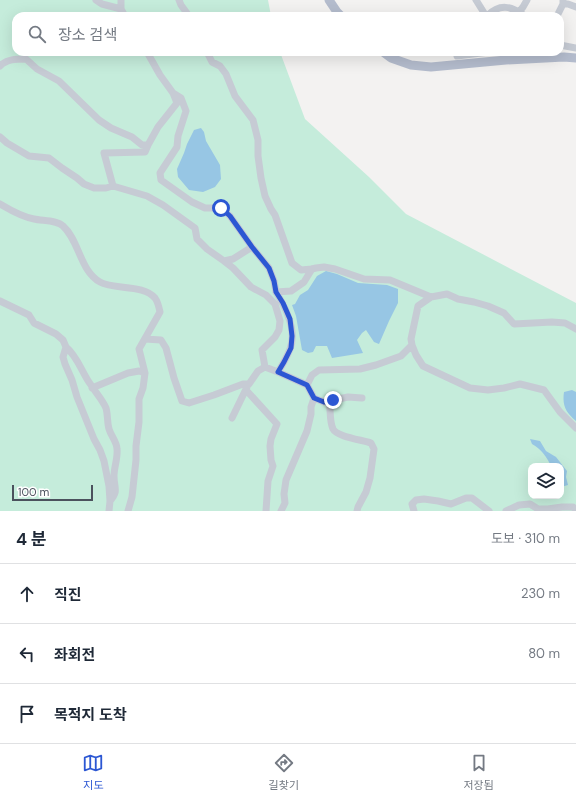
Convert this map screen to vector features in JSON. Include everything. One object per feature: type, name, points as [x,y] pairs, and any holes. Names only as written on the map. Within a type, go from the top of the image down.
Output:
[{"type":"main road","points":[[330,0],[338,12]]},
{"type":"main road","points":[[388,56],[411,65],[431,67],[513,60],[576,58]]},
{"type":"street","points":[[96,0],[102,4],[121,9]]},
{"type":"street","points":[[121,0],[121,9],[123,12]]},
{"type":"street","points":[[179,0],[186,12]]},
{"type":"street","points":[[476,0],[484,12]]},
{"type":"street","points":[[522,12],[526,0]]},
{"type":"street","points":[[559,12],[563,2],[576,7]]},
{"type":"street","points":[[491,12],[501,8],[513,9],[518,12]]},
{"type":"street","points":[[564,46],[576,48]]},
{"type":"street","points":[[113,186],[104,153],[145,152],[158,127],[177,103],[173,93],[160,75],[149,56]]},
{"type":"street","points":[[209,56],[212,62],[220,66],[226,74],[235,96],[253,120],[258,140],[258,156],[265,196],[275,215],[292,263],[301,270],[312,270],[324,267],[335,268],[364,279],[390,280],[431,297]]},
{"type":"street","points":[[449,65],[456,56]]},
{"type":"street","points":[[0,66],[14,58],[26,59],[37,69],[59,81],[99,120],[111,128],[132,137],[142,145],[148,145]]},
{"type":"street","points":[[173,93],[181,98],[186,111],[178,136],[177,147],[160,173],[161,180],[192,202],[205,208],[221,208],[230,216],[269,268],[276,292],[290,319],[292,336],[291,348],[278,372]]},
{"type":"street","points":[[0,137],[29,156],[49,158],[84,184],[94,188],[106,188],[113,186],[147,196],[163,205],[195,228],[197,239],[207,249],[234,268],[251,286],[266,295],[275,304],[280,321],[279,330],[275,337],[262,350],[264,367]]},
{"type":"street","points":[[0,204],[19,214],[33,219],[52,221],[62,225],[70,234],[90,273],[100,282],[114,286],[144,290],[154,296],[158,302],[160,312],[139,349],[145,373],[140,399],[132,497],[128,511]]},
{"type":"street","points":[[224,261],[252,247]]},
{"type":"street","points":[[276,292],[291,291],[304,282],[312,270]]},
{"type":"street","points":[[576,329],[565,323],[552,322],[514,324],[504,313],[488,306],[458,299],[447,294],[431,297],[418,306],[411,340],[416,355],[424,366],[470,388],[488,390],[520,384],[544,390],[560,412],[576,428]]},
{"type":"street","points":[[0,301],[29,315],[34,323],[56,334],[63,340],[66,347],[72,353],[92,388],[106,408],[109,428],[117,448],[117,461],[114,468],[116,491],[110,502]]},
{"type":"street","points":[[145,339],[161,340],[166,348],[182,401],[189,403],[243,384],[248,387],[277,424],[270,446],[273,466],[268,481],[266,511]]},
{"type":"street","points":[[307,385],[312,375],[319,370],[360,368],[376,365],[401,356],[412,345]]},
{"type":"street","points":[[66,347],[63,357],[65,364],[94,440],[104,461],[109,486],[109,511]]},
{"type":"street","points":[[264,367],[307,385],[314,398],[324,402],[348,397],[362,398]]},
{"type":"street","points":[[232,418],[258,371],[264,367]]},
{"type":"street","points":[[92,388],[128,373],[139,371],[145,373]]},
{"type":"street","points":[[281,511],[285,503],[284,494],[286,480],[307,431],[314,398]]},
{"type":"street","points":[[329,401],[333,430],[336,433],[371,443],[374,448],[370,478],[366,492],[358,506],[357,511]]},
{"type":"street","points":[[414,511],[412,504],[416,500],[424,499],[451,504],[466,498],[472,498],[489,511]]},
{"type":"street","points":[[506,511],[519,505],[530,504],[538,508],[548,509],[573,507],[576,510]]},
{"type":"green space","points":[[0,0],[268,0],[270,12],[12,12],[12,56],[281,56],[305,119],[369,177],[406,214],[576,303],[576,511],[0,511]]},
{"type":"water","points":[[201,128],[204,132],[206,141],[220,165],[221,179],[215,187],[203,192],[189,190],[178,177],[177,169],[194,130]]},
{"type":"water","points":[[326,271],[358,283],[387,285],[398,289],[398,303],[379,344],[374,342],[366,330],[357,340],[363,353],[332,358],[327,346],[316,346],[313,352],[308,353],[302,350],[296,316],[292,305],[295,304],[300,295],[308,290],[317,276]]},
{"type":"water","points":[[572,390],[576,392],[576,421],[567,412],[564,405],[564,392]]},
{"type":"water","points":[[530,439],[540,441],[546,451],[556,457],[561,463],[550,463],[538,448],[532,444]]},
{"type":"water","points":[[564,467],[567,471],[566,477],[568,485],[564,486]]},
{"type":"route","points":[[221,208],[230,216],[269,268],[276,292],[290,319],[292,336],[291,348],[278,372],[307,385],[314,398],[324,402],[333,400]]}]
